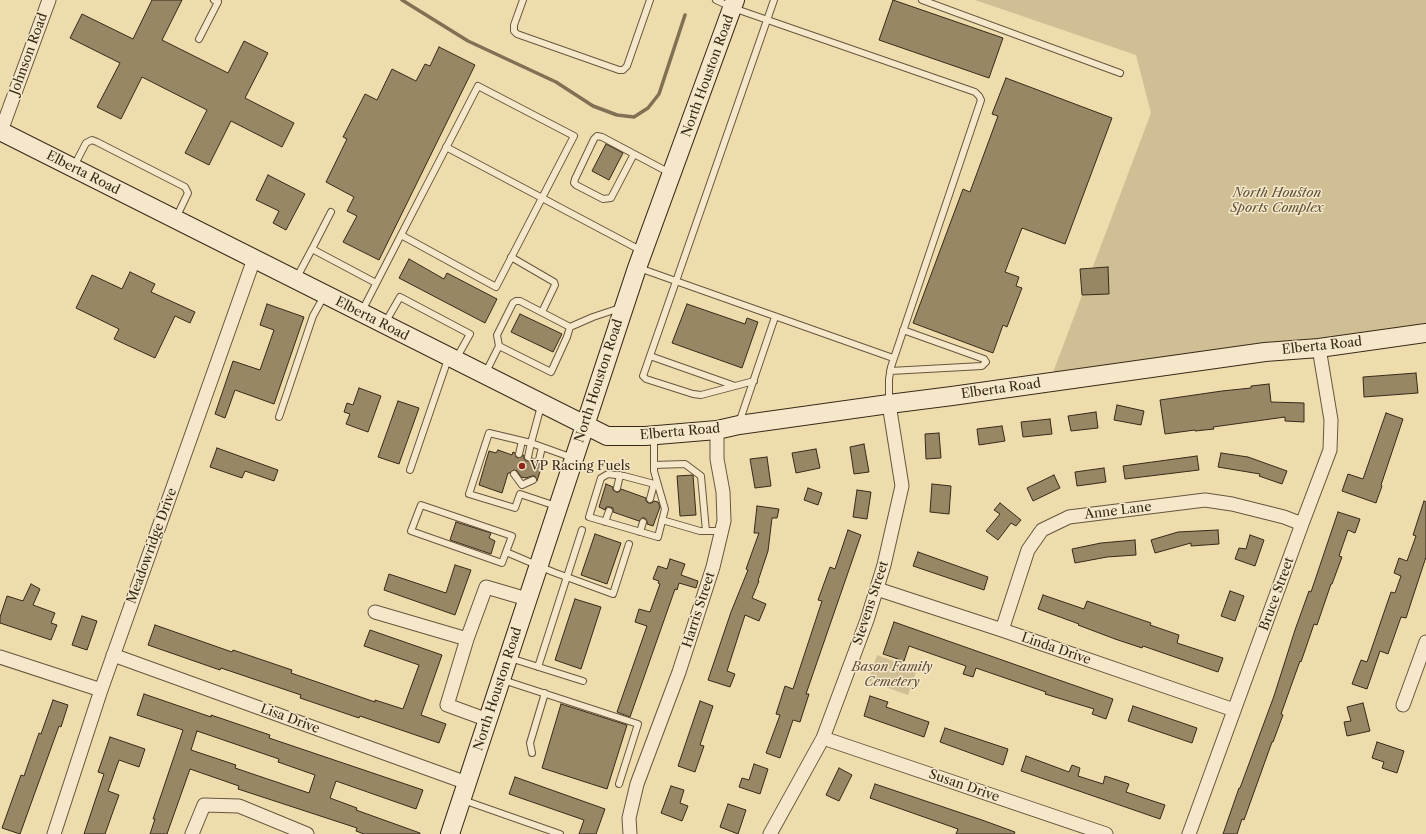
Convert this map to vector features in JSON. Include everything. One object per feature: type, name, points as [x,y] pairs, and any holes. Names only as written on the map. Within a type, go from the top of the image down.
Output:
[{"type":"street","name":"Johnson Road","points":[[0,131],[49,0]]},
{"type":"street","name":"North Houston Road","points":[[450,834],[640,260],[734,4]]},
{"type":"street","name":"Elberta Road","points":[[0,131],[584,426],[607,436],[654,435],[717,430],[739,425],[1265,352],[1319,348],[1426,333]]},
{"type":"street","name":"Meadowridge Drive","points":[[54,834],[113,655],[254,259]]},
{"type":"street","name":"Bruce Street","points":[[1189,834],[1330,450],[1331,420],[1319,348]]},
{"type":"street","name":"Stevens Street","points":[[770,834],[823,738],[877,589],[889,545],[902,486],[889,404]]},
{"type":"street","name":"Harris Street","points":[[630,834],[628,818],[637,784],[679,672],[713,567],[722,531],[724,521],[723,492],[717,459],[717,430]]},
{"type":"street","name":"Anne Lane","points":[[1002,630],[1028,550],[1042,530],[1069,518],[1205,500],[1232,504],[1284,517],[1302,524]]},
{"type":"street","points":[[488,720],[447,705],[467,639],[486,588],[528,599]]},
{"type":"street","name":"Linda Drive","points":[[877,589],[1002,630],[1234,710]]},
{"type":"street","points":[[375,612],[467,639]]},
{"type":"street","points":[[1403,705],[1426,642]]},
{"type":"street","name":"Lisa Drive","points":[[113,655],[464,791]]},
{"type":"street","points":[[0,657],[101,690]]},
{"type":"street","name":"Susan Drive","points":[[823,738],[1106,834]]},
{"type":"street","points":[[192,834],[204,805],[239,806],[308,834]]},
{"type":"lane","points":[[523,0],[514,25],[514,31],[517,34],[619,70],[623,70],[627,66],[650,0]]},
{"type":"lane","points":[[716,0],[734,4],[767,20],[976,92],[981,100],[893,358],[888,390],[889,404]]},
{"type":"lane","points":[[754,381],[701,395],[693,394],[646,379],[643,376],[774,0]]},
{"type":"lane","points":[[922,0],[1120,73]]},
{"type":"lane","points":[[199,39],[217,1]]},
{"type":"lane","points":[[361,313],[446,147],[478,86],[574,136],[496,287],[401,235]]},
{"type":"lane","points":[[634,154],[611,198],[603,199],[574,183],[594,139],[597,136],[602,137],[672,174]]},
{"type":"lane","points":[[73,168],[86,143],[92,140],[97,142],[185,187],[188,193],[175,219]]},
{"type":"lane","points":[[446,147],[542,198],[676,281],[893,358]]},
{"type":"lane","points":[[295,280],[331,212]]},
{"type":"lane","points":[[312,249],[376,283]]},
{"type":"lane","points":[[511,257],[554,282],[542,312]]},
{"type":"lane","points":[[279,417],[313,316],[324,295]]},
{"type":"lane","points":[[384,325],[400,297],[470,334],[452,359],[410,470]]},
{"type":"lane","points":[[484,375],[499,346],[497,335],[513,303],[516,301],[520,301],[570,327]]},
{"type":"lane","points":[[499,346],[551,372],[570,327],[593,316],[624,307]]},
{"type":"lane","points":[[739,425],[775,316]]},
{"type":"lane","points":[[890,372],[982,366],[986,362],[984,358],[903,330]]},
{"type":"lane","points":[[650,356],[735,386]]},
{"type":"lane","points":[[528,457],[541,404]]},
{"type":"lane","points":[[524,477],[515,508],[469,494],[489,433],[531,443],[574,458]]},
{"type":"lane","points":[[654,435],[654,471],[656,484],[665,509],[658,537],[589,517],[601,478],[608,474],[620,475],[656,484]]},
{"type":"lane","points":[[519,454],[522,441]]},
{"type":"lane","points":[[539,460],[542,447]]},
{"type":"lane","points":[[654,465],[685,464],[701,476],[706,531]]},
{"type":"lane","points":[[514,474],[522,485]]},
{"type":"lane","points":[[617,488],[620,475]]},
{"type":"lane","points":[[522,485],[533,480]]},
{"type":"lane","points":[[650,499],[656,484]]},
{"type":"lane","points":[[520,494],[558,507]]},
{"type":"lane","points":[[421,504],[512,536],[506,552],[502,563],[411,532],[421,504]]},
{"type":"lane","points":[[605,522],[609,511]]},
{"type":"lane","points":[[662,520],[700,530],[722,531]]},
{"type":"lane","points":[[640,532],[643,522]]},
{"type":"lane","points":[[538,666],[582,530]]},
{"type":"lane","points":[[506,552],[566,578],[613,594],[629,544]]},
{"type":"lane","points":[[508,657],[583,681]]},
{"type":"lane","points":[[501,679],[638,724],[619,784]]},
{"type":"lane","points":[[532,753],[530,743],[545,693]]},
{"type":"lane","points":[[464,791],[560,834]]},
{"type":"green space","name":"North Houston Sports Complex","points":[[975,0],[1426,0],[1426,332],[1049,383],[1151,113],[1136,55]]},
{"type":"green space","name":"Bason Family Cemetery","points":[[877,655],[917,669],[908,695],[868,681]]},
{"type":"building","points":[[152,0],[182,0],[162,40],[228,73],[244,41],[268,53],[245,98],[294,123],[282,147],[231,121],[209,165],[185,153],[207,110],[142,77],[121,119],[97,107],[120,63],[70,38],[82,14],[133,39]]},
{"type":"building","points":[[893,0],[1003,38],[989,78],[879,40]]},
{"type":"building","points":[[439,47],[475,65],[379,260],[343,242],[357,216],[347,211],[354,197],[326,182],[347,139],[343,137],[365,94],[377,100],[392,69],[416,81],[425,64],[430,66]]},
{"type":"building","points":[[1006,78],[1112,118],[1065,244],[1022,228],[1005,272],[1019,277],[1016,286],[1022,288],[1007,327],[1003,325],[993,353],[913,323],[963,189],[970,192],[998,116],[992,114]]},
{"type":"building","points":[[606,144],[623,153],[609,180],[592,171]]},
{"type":"building","points":[[268,175],[305,194],[286,230],[273,223],[279,211],[256,200]]},
{"type":"building","points":[[409,259],[444,279],[447,273],[497,299],[485,323],[399,278]]},
{"type":"building","points":[[1108,267],[1109,294],[1082,295],[1080,269]]},
{"type":"building","points":[[130,272],[155,284],[151,292],[195,312],[190,323],[175,316],[155,358],[114,339],[119,329],[76,308],[92,275],[122,289]]},
{"type":"building","points":[[267,304],[304,317],[274,404],[235,390],[225,418],[215,414],[233,361],[260,370],[274,330],[260,325]]},
{"type":"building","points":[[687,304],[745,324],[747,318],[758,322],[742,368],[672,343]]},
{"type":"building","points":[[520,314],[562,334],[553,352],[511,332]]},
{"type":"building","points":[[1416,373],[1418,393],[1364,397],[1363,377]]},
{"type":"building","points":[[1269,384],[1271,402],[1304,403],[1304,422],[1285,421],[1285,417],[1213,427],[1214,429],[1165,434],[1160,400],[1251,388],[1251,386]]},
{"type":"building","points":[[359,388],[381,396],[368,432],[346,424],[350,414],[344,412],[347,403],[353,405]]},
{"type":"building","points":[[398,401],[419,408],[399,464],[378,457]]},
{"type":"building","points":[[1117,405],[1144,411],[1141,425],[1114,420]]},
{"type":"building","points":[[1096,412],[1098,428],[1071,431],[1068,416]]},
{"type":"building","points":[[1386,413],[1403,419],[1376,503],[1342,491],[1348,474],[1363,479]]},
{"type":"building","points":[[1050,419],[1052,434],[1023,437],[1021,422]]},
{"type":"building","points":[[1002,426],[1005,441],[979,445],[977,429]]},
{"type":"building","points":[[939,433],[941,458],[926,459],[925,434]]},
{"type":"building","points":[[864,444],[869,472],[854,474],[850,447]]},
{"type":"building","points":[[217,448],[278,470],[274,481],[245,471],[242,478],[210,467]]},
{"type":"building","points":[[816,449],[820,468],[796,473],[792,453]]},
{"type":"building","points":[[498,450],[512,455],[513,452],[518,458],[524,455],[524,459],[527,461],[530,461],[532,458],[535,459],[535,462],[538,464],[543,462],[537,481],[535,476],[526,478],[521,477],[517,471],[514,470],[508,473],[502,493],[479,485],[489,451],[496,453]]},
{"type":"building","points":[[1221,453],[1248,457],[1287,471],[1282,484],[1259,476],[1260,474],[1218,467]]},
{"type":"building","points":[[1197,456],[1199,470],[1125,479],[1123,466]]},
{"type":"building","points":[[767,457],[771,486],[755,488],[750,459]]},
{"type":"building","points":[[1104,468],[1106,482],[1077,486],[1075,472]]},
{"type":"building","points":[[693,475],[696,515],[680,516],[677,476]]},
{"type":"building","points":[[1054,475],[1060,488],[1033,501],[1027,488]]},
{"type":"building","points":[[606,484],[613,487],[613,490],[616,492],[619,492],[621,489],[646,498],[648,503],[652,503],[654,501],[658,502],[660,507],[653,526],[647,524],[645,518],[642,518],[639,521],[613,512],[613,508],[606,507],[605,510],[599,507]]},
{"type":"building","points":[[932,484],[951,486],[949,514],[930,512]]},
{"type":"building","points":[[808,488],[822,493],[818,505],[804,500]]},
{"type":"building","points":[[857,490],[871,492],[867,519],[853,517]]},
{"type":"building","points":[[1424,501],[1426,502],[1426,557],[1406,618],[1401,617],[1388,654],[1380,651],[1367,689],[1352,684],[1361,660],[1367,662],[1391,592],[1395,593],[1401,576],[1394,573],[1399,558],[1407,561],[1416,536],[1413,535]]},
{"type":"building","points":[[1000,503],[1021,520],[1016,526],[1011,523],[998,540],[986,531],[1000,514],[994,510]]},
{"type":"building","points":[[757,506],[779,509],[777,518],[772,518],[768,551],[752,598],[766,604],[759,621],[745,615],[727,671],[735,674],[730,687],[708,680],[731,612],[748,570],[746,569],[759,533],[754,533]]},
{"type":"building","points":[[1338,512],[1360,519],[1355,533],[1348,530],[1339,556],[1342,557],[1317,625],[1314,624],[1301,662],[1300,661],[1281,714],[1283,715],[1244,820],[1242,819],[1237,834],[1223,834],[1274,696],[1295,630],[1309,591],[1311,592]]},
{"type":"building","points":[[456,522],[491,533],[489,538],[495,541],[491,554],[450,540]]},
{"type":"building","points":[[848,530],[861,535],[806,694],[809,694],[800,722],[793,720],[780,758],[766,753],[780,715],[776,714],[785,686],[793,689],[822,601],[818,600],[830,567],[835,569]]},
{"type":"building","points":[[1218,530],[1219,544],[1191,546],[1191,543],[1155,553],[1151,540],[1178,532]]},
{"type":"building","points":[[595,534],[621,543],[607,584],[581,575]]},
{"type":"building","points":[[1250,535],[1264,540],[1255,566],[1235,559],[1239,548],[1246,549]]},
{"type":"building","points":[[1135,540],[1136,555],[1107,557],[1075,563],[1072,549],[1101,543]]},
{"type":"building","points":[[918,552],[988,577],[984,590],[913,566]]},
{"type":"building","points":[[670,559],[685,564],[681,575],[698,581],[696,588],[679,583],[677,590],[675,589],[630,717],[617,712],[647,626],[635,622],[639,609],[650,612],[660,584],[658,583],[659,581],[653,579],[658,566],[667,569]]},
{"type":"building","points":[[455,565],[471,570],[455,615],[384,590],[389,574],[446,593]]},
{"type":"building","points":[[31,584],[40,589],[33,605],[55,613],[51,623],[57,625],[51,640],[0,623],[0,617],[7,596],[23,601]]},
{"type":"building","points":[[1230,591],[1244,596],[1235,621],[1221,616]]},
{"type":"building","points":[[1043,595],[1084,609],[1087,601],[1151,623],[1150,625],[1179,635],[1177,643],[1223,658],[1218,672],[1143,646],[1142,648],[1115,639],[1038,609]]},
{"type":"building","points":[[575,599],[601,607],[581,669],[555,660]]},
{"type":"building","points":[[82,616],[97,621],[87,650],[72,645]]},
{"type":"building","points":[[894,622],[1113,699],[1106,719],[1092,714],[1094,709],[1045,694],[1046,692],[976,668],[973,677],[963,674],[966,666],[909,646],[904,661],[883,654]]},
{"type":"building","points":[[155,625],[232,652],[233,650],[292,670],[291,673],[375,702],[375,700],[403,709],[419,665],[364,646],[370,630],[442,655],[421,715],[446,724],[439,743],[360,716],[359,718],[300,698],[301,695],[221,668],[220,670],[148,645]]},
{"type":"building","points":[[144,694],[270,735],[269,738],[423,790],[416,809],[336,781],[330,798],[357,808],[356,810],[420,834],[364,834],[356,831],[357,828],[238,789],[239,786],[190,769],[167,834],[150,834],[155,819],[153,819],[183,730],[137,715]],"holes":[[[197,731],[279,759],[278,762],[315,775],[309,793],[235,768],[236,765],[191,750]]]},
{"type":"building","points":[[870,696],[888,702],[886,707],[929,722],[924,737],[864,716]]},
{"type":"building","points":[[53,700],[68,705],[20,834],[2,828],[21,775],[24,776],[39,733],[41,734]]},
{"type":"building","points":[[700,701],[713,706],[700,745],[704,746],[695,772],[678,766]]},
{"type":"building","points":[[1363,703],[1370,731],[1347,736],[1344,722],[1351,721],[1347,707]]},
{"type":"building","points":[[561,704],[627,725],[607,789],[542,768]]},
{"type":"building","points":[[1133,706],[1197,728],[1192,743],[1128,721]]},
{"type":"building","points":[[945,728],[1008,749],[1003,765],[940,742]]},
{"type":"building","points":[[110,737],[145,749],[139,767],[119,760],[108,791],[119,795],[105,834],[84,834],[104,774],[98,772]]},
{"type":"building","points":[[1377,742],[1404,751],[1397,773],[1382,768],[1384,762],[1372,758]]},
{"type":"building","points":[[1026,756],[1069,772],[1072,765],[1080,768],[1078,776],[1103,784],[1105,776],[1129,784],[1126,792],[1165,805],[1160,819],[1021,771]]},
{"type":"building","points":[[754,764],[768,769],[760,794],[739,787],[742,778],[749,780]]},
{"type":"building","points":[[839,768],[852,775],[839,801],[826,795]]},
{"type":"building","points":[[515,777],[605,809],[596,834],[579,834],[584,820],[509,794]]},
{"type":"building","points":[[875,784],[1015,832],[1014,834],[956,834],[958,829],[870,798]]},
{"type":"building","points":[[671,786],[684,790],[680,803],[688,806],[682,821],[661,813]]},
{"type":"building","points":[[728,804],[746,810],[738,834],[720,827]]},
{"type":"waterway","points":[[402,0],[468,41],[556,82],[593,106],[617,115],[634,117],[648,108],[659,94],[685,15]]},
{"type":"place","name":"VP Racing Fuels","points":[[522,466]]}]
